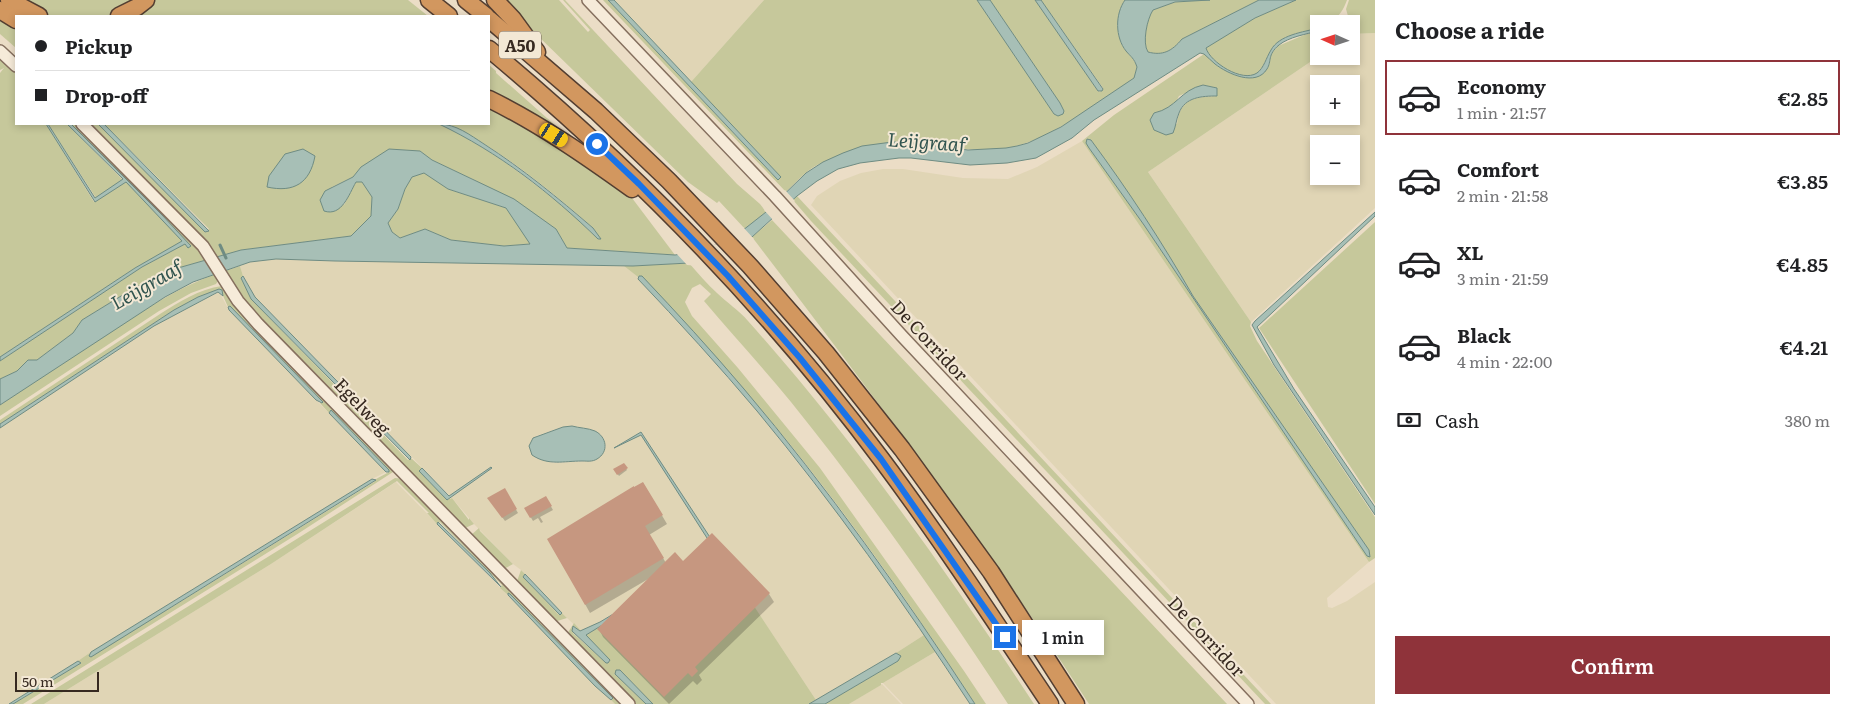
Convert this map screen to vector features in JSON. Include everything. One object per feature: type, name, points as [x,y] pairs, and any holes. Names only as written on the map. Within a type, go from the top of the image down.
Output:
[{"type":"highway","points":[[8,0],[37,15]]},
{"type":"highway","points":[[121,15],[138,7],[146,0]]},
{"type":"highway","points":[[429,0],[448,15]]},
{"type":"highway","name":"A50","points":[[466,0],[485,15]]},
{"type":"highway","name":"A50","points":[[495,0],[514,19],[552,72]]},
{"type":"highway","points":[[0,10],[15,19]]},
{"type":"highway","name":"A50","points":[[490,20],[552,72],[637,150],[706,218],[826,353],[902,449],[991,572],[1076,704]]},
{"type":"highway","name":"A50","points":[[490,50],[639,184],[728,276],[779,333],[881,459],[941,542],[1050,704]]},
{"type":"highway","name":"A50","points":[[490,100],[566,143],[676,221]]},
{"type":"street","name":"De Corridor","points":[[588,0],[775,196],[902,336],[1248,704]]},
{"type":"street","points":[[0,52],[15,65]]},
{"type":"street","name":"Egelweg","points":[[83,125],[192,234],[208,254],[238,301],[258,324],[629,704]]},
{"type":"shaded area","points":[[614,0],[764,0],[691,82]]},
{"type":"shaded area","points":[[1375,33],[1375,208],[1251,322],[1148,172],[1310,62],[1310,65],[1360,65],[1360,34]]},
{"type":"shaded area","points":[[1082,141],[1369,562],[1327,598],[1328,607],[1332,608],[1347,601],[1375,582],[1375,704],[1276,704],[811,205],[817,196],[840,181],[861,173],[883,169],[903,169],[963,178],[1008,179],[1037,167]]},
{"type":"shaded area","points":[[276,259],[624,266],[638,277],[757,411],[849,528],[924,635],[816,700],[718,552],[583,633],[513,564],[452,498],[255,297],[243,276],[240,266],[250,262]],"holes":[[[563,427],[603,437],[606,447],[591,461],[554,463],[535,458],[536,436]]]},
{"type":"shaded area","points":[[219,292],[229,310],[386,472],[9,704],[0,704],[0,428],[154,326]]},
{"type":"shaded area","points":[[396,482],[615,704],[44,704],[271,564]]},
{"type":"shaded area","points":[[935,652],[970,704],[903,704],[883,683]]},
{"type":"shaded area","points":[[882,684],[901,704],[849,704]]},
{"type":"green space","points":[[16,0],[138,0],[109,15],[49,15]]},
{"type":"green space","points":[[153,0],[408,0],[427,15],[132,15]]},
{"type":"green space","points":[[501,0],[559,0],[588,32],[590,30],[563,0],[565,0],[737,184],[760,204],[766,212],[745,229],[719,201],[717,203],[688,182]]},
{"type":"green space","points":[[603,0],[608,0],[778,180],[781,177],[691,82],[764,0],[977,0],[1054,114],[1058,116],[1060,103],[990,0],[1035,0],[1100,92],[1103,88],[1041,0],[1125,0],[1119,12],[1118,32],[1122,45],[1137,67],[1134,78],[1127,83],[1055,130],[1024,144],[996,150],[983,150],[909,142],[893,144],[819,164],[813,167],[786,192]]},
{"type":"green space","points":[[1259,0],[1182,39],[1167,52],[1148,52],[1145,43],[1146,31],[1153,10],[1175,2]]},
{"type":"green space","points":[[1296,0],[1347,0],[1339,15],[1310,15],[1310,30],[1292,35],[1275,45],[1257,73],[1243,75],[1227,70],[1208,54],[1205,48],[1255,18]]},
{"type":"green space","points":[[1349,0],[1375,0],[1375,33],[1360,34],[1360,15],[1348,15],[1346,9]]},
{"type":"green space","points":[[0,15],[15,24],[15,47],[0,34]]},
{"type":"green space","points":[[1310,33],[1310,62],[1148,172],[1251,322],[1250,326],[1257,341],[1375,517],[1375,558],[1369,562],[1082,141],[1114,115],[1204,54],[1237,76],[1249,78],[1259,76],[1269,65],[1270,55],[1278,46]],"holes":[[[1203,85],[1217,88],[1217,96],[1201,97],[1185,104],[1181,109],[1177,124],[1154,113],[1165,111],[1175,104],[1179,96]],[[1091,140],[1144,216],[1193,296],[1369,550],[1370,557],[1367,556],[1144,225],[1089,148]]]},
{"type":"green space","points":[[0,57],[15,70],[15,125],[47,125],[94,202],[126,182],[183,241],[135,268],[0,357],[0,73],[4,68],[0,70]]},
{"type":"green space","points":[[490,66],[496,73],[574,142],[490,96]]},
{"type":"green space","points":[[490,105],[604,175],[632,198],[675,255],[567,248],[556,229],[472,179],[432,160],[420,151],[361,167],[353,177],[332,187],[344,205],[356,182],[362,182],[372,197],[371,216],[351,236],[241,250],[216,258],[89,125],[99,125],[205,232],[209,229],[105,125],[441,125],[458,133],[511,167],[577,218],[599,240],[593,228],[559,199],[506,158],[451,125],[490,125]]},
{"type":"green space","points":[[49,125],[68,125],[123,180],[96,198]]},
{"type":"green space","points":[[72,125],[78,125],[202,252],[206,260],[164,272],[126,293],[82,320],[73,333],[37,360],[28,360],[17,371],[0,379],[0,361],[142,267],[185,244],[162,215]]},
{"type":"green space","points":[[424,172],[448,189],[506,208],[531,244],[504,246],[451,240],[425,229],[400,238],[392,232],[388,223],[398,209],[405,189],[412,177]]},
{"type":"green space","points":[[797,196],[1271,704],[1265,704],[811,221],[793,200]]},
{"type":"green space","points":[[772,220],[1227,704],[1089,704],[968,525],[883,409],[752,237]]},
{"type":"green space","points":[[1375,222],[1375,504],[1259,328]]},
{"type":"green space","points":[[689,263],[713,290],[741,313],[787,366],[862,459],[968,605],[1034,704],[1008,704],[930,588],[848,475],[791,402],[704,301],[711,294],[700,284],[692,288],[685,302],[692,316],[738,368],[820,468],[986,704],[975,704],[881,564],[779,431],[728,372],[639,276],[624,266]]},
{"type":"green space","points":[[240,266],[243,276],[241,278],[251,299],[408,460],[411,458],[422,468],[419,471],[447,500],[452,498],[474,524],[463,529],[241,300],[225,271]]},
{"type":"green space","points":[[216,274],[219,279],[216,284],[191,293],[159,311],[0,416],[0,405],[147,308],[187,286]]},
{"type":"green space","points":[[222,286],[394,467],[393,472],[299,533],[23,704],[13,704],[81,663],[78,661],[91,652],[88,655],[172,607],[389,472],[331,410],[329,413],[320,403],[322,401],[228,307],[220,289],[198,297],[174,310],[0,424],[0,420],[167,309],[197,293]]},
{"type":"green space","points":[[395,478],[405,479],[625,704],[615,704],[611,700],[612,697],[500,588],[502,585],[440,522],[437,524],[427,513],[429,513],[397,481],[271,564],[44,704],[31,704]]},
{"type":"green space","points":[[479,528],[513,564],[502,570],[470,536]]},
{"type":"green space","points":[[719,553],[816,700],[809,704],[653,704],[620,670],[615,674],[646,704],[633,704],[567,634],[574,623],[581,631],[573,626],[572,631],[574,634],[608,663],[610,660],[585,635]]},
{"type":"green space","points":[[521,570],[525,574],[523,577],[558,614],[562,613],[567,618],[554,622],[516,584]]},
{"type":"green space","points":[[924,635],[935,652],[849,704],[825,704],[898,661],[898,654],[896,653]]},
{"type":"water","points":[[608,0],[614,0],[781,177],[778,180]]},
{"type":"water","points":[[977,0],[990,0],[1060,103],[1064,111],[1063,114],[1058,116],[1054,114]]},
{"type":"water","points":[[1035,0],[1041,0],[1103,89],[1102,91],[1098,91]]},
{"type":"water","name":"Leijgraaf","points":[[1125,0],[1210,0],[1175,2],[1153,10],[1147,25],[1146,48],[1148,52],[1163,53],[1175,47],[1182,39],[1259,0],[1296,0],[1255,18],[1206,48],[1220,65],[1227,70],[1243,75],[1257,73],[1271,50],[1280,41],[1306,31],[1310,30],[1310,33],[1293,38],[1279,45],[1271,55],[1267,69],[1256,77],[1242,77],[1227,72],[1200,53],[1094,120],[1072,138],[1036,158],[1007,163],[970,165],[899,158],[860,163],[838,169],[817,181],[797,196],[752,237],[689,263],[633,266],[276,259],[250,262],[193,282],[165,297],[0,405],[0,379],[17,371],[28,360],[37,360],[73,333],[82,320],[164,272],[241,250],[351,236],[371,216],[372,197],[362,182],[356,182],[348,198],[336,211],[324,211],[320,200],[325,191],[353,177],[361,167],[389,149],[420,151],[432,160],[514,199],[556,229],[567,248],[675,255],[700,251],[733,238],[766,212],[806,173],[823,162],[862,146],[906,142],[968,150],[1006,148],[1028,143],[1061,127],[1134,78],[1137,67],[1122,45],[1118,32],[1119,12]],"holes":[[[424,173],[448,189],[506,208],[530,244],[504,246],[451,240],[425,229],[400,238],[392,232],[388,223],[398,209],[405,189],[412,177]]]},
{"type":"water","points":[[1203,85],[1217,88],[1217,96],[1195,98],[1185,104],[1179,113],[1173,133],[1166,135],[1154,130],[1150,120],[1154,113],[1162,111],[1195,87]]},
{"type":"water","points":[[47,125],[49,125],[95,198],[123,179],[68,125],[72,125],[191,246],[188,248],[185,244],[142,267],[0,361],[0,357],[135,268],[182,241],[126,182],[95,202]]},
{"type":"water","points":[[99,125],[105,125],[209,231],[205,232]]},
{"type":"water","points":[[441,125],[448,125],[463,131],[513,163],[593,228],[601,239],[598,239],[562,206],[523,175],[461,135]]},
{"type":"water","points":[[1087,139],[1091,140],[1131,197],[1193,296],[1369,550],[1370,557],[1367,556],[1144,225],[1089,148],[1086,143]]},
{"type":"water","points":[[303,149],[315,156],[313,165],[305,179],[293,187],[267,187],[269,176],[285,154]]},
{"type":"water","points":[[1375,212],[1375,216],[1257,327],[1294,389],[1375,507],[1375,515],[1274,365],[1252,325]]},
{"type":"water","points":[[243,276],[255,297],[411,457],[410,460],[251,299],[241,278]]},
{"type":"water","points":[[639,276],[642,276],[719,360],[806,465],[893,583],[975,704],[970,704],[868,554],[786,446],[684,328],[638,279]]},
{"type":"water","points":[[219,289],[222,290],[223,296],[218,292],[154,326],[0,428],[0,424],[174,310],[198,297]]},
{"type":"water","points":[[230,306],[322,403],[316,400],[229,310],[228,307]]},
{"type":"water","points":[[331,410],[389,472],[386,472],[329,413]]},
{"type":"water","points":[[572,426],[595,431],[602,437],[605,449],[601,456],[592,461],[550,462],[532,455],[529,446],[533,438],[563,427]]},
{"type":"water","points":[[641,432],[719,551],[716,552],[641,435],[614,448]]},
{"type":"water","points":[[491,467],[447,500],[419,471],[422,468],[449,496]]},
{"type":"water","points":[[372,479],[376,480],[91,657],[89,656],[91,652]]},
{"type":"water","points":[[438,522],[490,573],[501,587],[437,524]]},
{"type":"water","points":[[707,558],[707,561],[586,635],[610,660],[608,663],[572,631],[573,626],[580,631],[600,622]]},
{"type":"water","points":[[525,574],[562,613],[560,615],[523,577]]},
{"type":"water","points":[[508,593],[613,698],[611,700],[595,686]]},
{"type":"water","points":[[896,653],[901,656],[898,661],[825,704],[809,704]]},
{"type":"water","points":[[78,661],[81,663],[13,704],[9,704]]},
{"type":"water","points":[[616,670],[620,670],[653,704],[646,704],[615,674]]},
{"type":"pier","points":[[785,190],[795,201],[774,221],[764,210]]},
{"type":"pier","points":[[743,227],[754,239],[721,260],[699,266],[687,265],[675,252],[717,244]]},
{"type":"building","points":[[624,463],[628,468],[617,475],[613,469]]},
{"type":"building","points":[[643,482],[663,515],[645,526],[664,558],[585,605],[547,539]]},
{"type":"building","points":[[505,488],[517,509],[502,518],[487,498]]},
{"type":"building","points":[[546,496],[552,506],[530,518],[524,508]]},
{"type":"building","points":[[712,533],[770,593],[695,667],[698,671],[692,677],[688,673],[664,697],[597,629],[675,552],[683,561]]},
{"type":"waterway","points":[[220,245],[226,258]]},
{"type":"route","points":[[597,144],[639,184],[728,276],[800,358],[881,459],[1005,637]]}]
